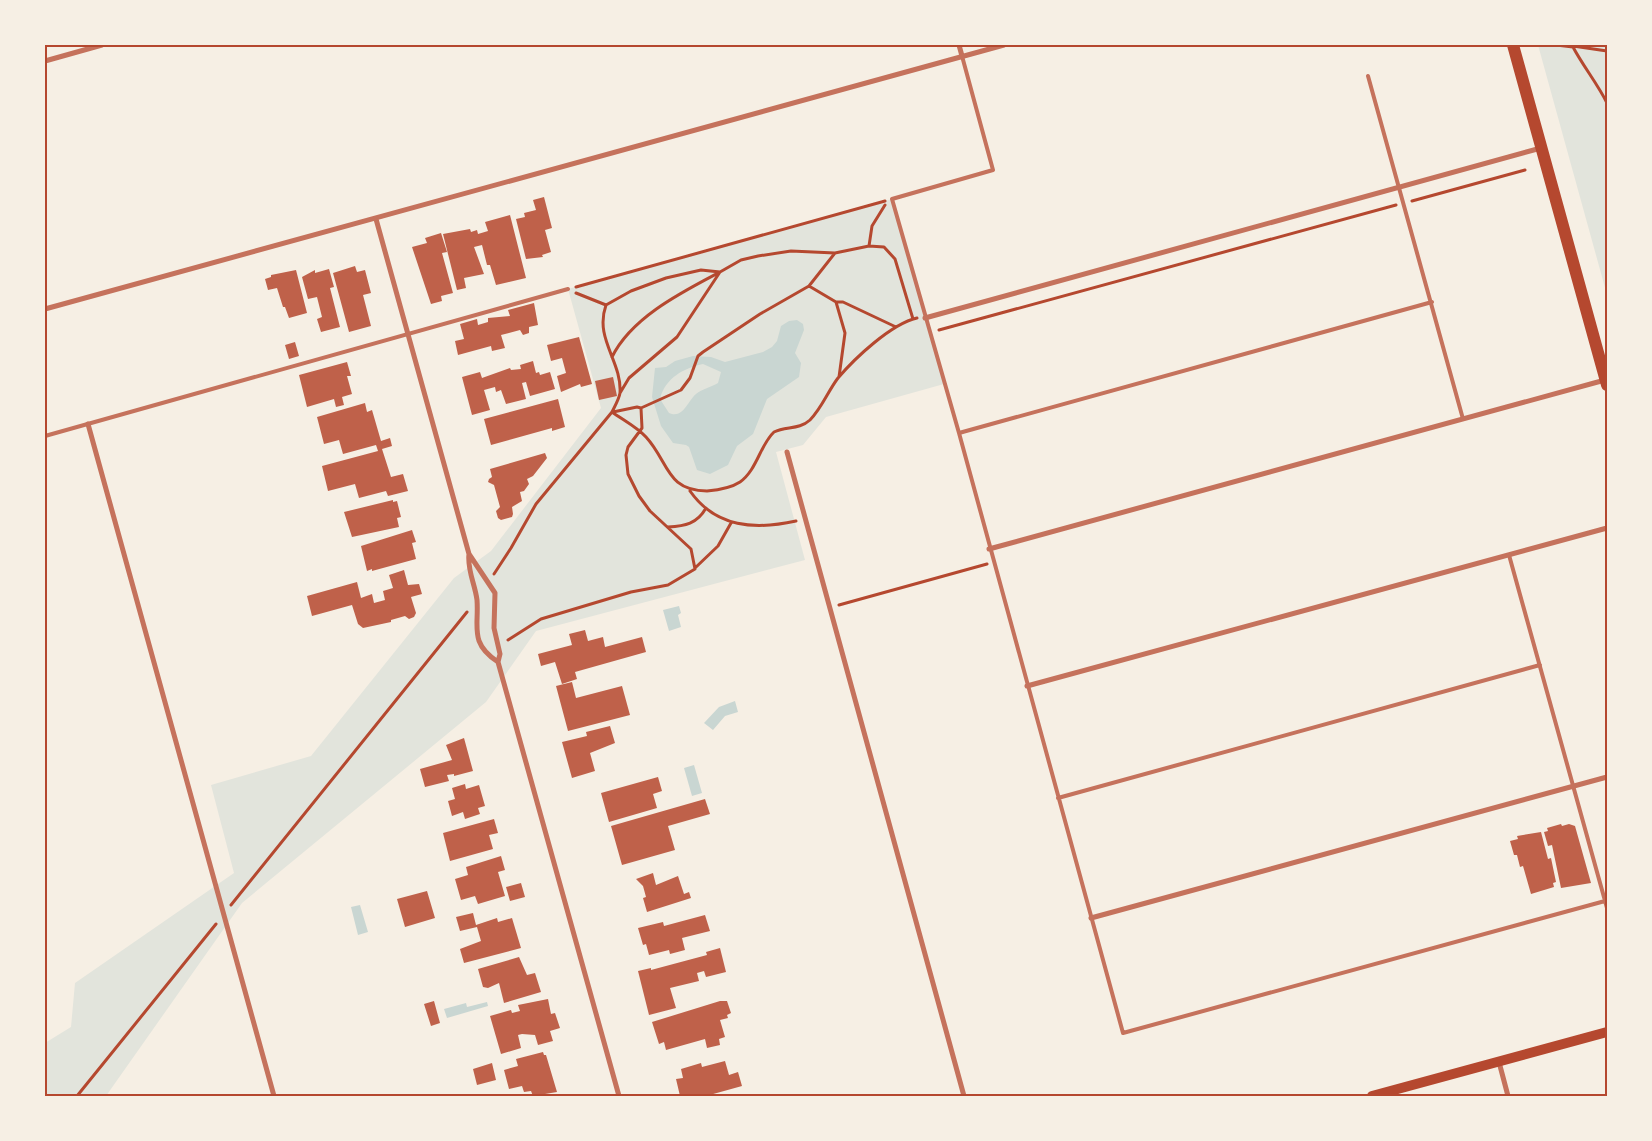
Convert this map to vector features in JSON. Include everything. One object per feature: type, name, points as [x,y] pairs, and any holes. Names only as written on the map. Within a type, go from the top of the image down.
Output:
[{"type":"main road","points":[[1513,45],[1606,382]]},
{"type":"main road","points":[[1372,1096],[1607,1032]]},
{"type":"street","points":[[45,60],[102,45]]},
{"type":"street","points":[[959,45],[962,56]]},
{"type":"street","points":[[45,309],[1004,45]]},
{"type":"street","points":[[925,318],[1541,148]]},
{"type":"street","points":[[376,219],[469,554],[495,593],[494,628],[500,654],[498,662]]},
{"type":"street","points":[[990,548],[1606,382]]},
{"type":"street","points":[[88,424],[274,1096]]},
{"type":"street","points":[[787,452],[828,608],[964,1096]]},
{"type":"street","points":[[1027,686],[1607,528]]},
{"type":"street","points":[[469,554],[468,564],[476,598],[475,630],[484,647],[498,662],[619,1096]]},
{"type":"street","points":[[1091,918],[1607,777]]},
{"type":"street","points":[[1499,1061],[1508,1096]]},
{"type":"lane","points":[[962,56],[993,170],[892,199],[959,433],[1123,1033],[1605,901]]},
{"type":"lane","points":[[1368,76],[1463,419]]},
{"type":"lane","points":[[45,436],[568,289]]},
{"type":"lane","points":[[959,433],[1432,302]]},
{"type":"lane","points":[[1508,555],[1607,908]]},
{"type":"lane","points":[[1058,798],[1540,665]]},
{"type":"path","points":[[1556,45],[1607,51]]},
{"type":"path","points":[[1573,46],[1585,70],[1601,90],[1607,103]]},
{"type":"path","points":[[930,333],[1525,170]]},
{"type":"path","points":[[869,246],[876,219],[881,209],[892,199]]},
{"type":"path","points":[[568,289],[892,199]]},
{"type":"path","points":[[612,357],[620,343],[643,321],[677,294],[741,260],[791,251],[835,253],[869,246],[884,247],[895,259],[913,319]]},
{"type":"path","points":[[612,412],[637,406],[641,408],[681,390],[690,378],[698,356],[760,314],[809,286],[835,253]]},
{"type":"path","points":[[620,394],[612,357],[601,324],[606,305],[632,291],[666,278],[701,270],[720,272]]},
{"type":"path","points":[[496,570],[536,504],[612,412],[629,378],[678,337],[720,272]]},
{"type":"path","points":[[809,286],[836,302],[843,302],[896,326]]},
{"type":"path","points":[[568,289],[606,305]]},
{"type":"path","points":[[836,302],[845,333],[839,378]]},
{"type":"path","points":[[690,490],[722,489],[741,481],[756,461],[771,435],[778,430],[797,427],[807,422],[839,378],[896,326],[913,319],[925,318]]},
{"type":"path","points":[[641,408],[642,427],[628,447],[626,463],[628,474],[638,496],[691,549],[695,569]]},
{"type":"path","points":[[612,412],[639,430],[676,482],[690,490],[706,508],[731,523],[747,526],[764,526],[805,519]]},
{"type":"path","points":[[668,527],[686,526],[696,521],[706,508]]},
{"type":"path","points":[[508,640],[541,619],[631,592],[668,585],[695,569],[718,546],[731,523]]},
{"type":"path","points":[[828,608],[993,563]]},
{"type":"path","points":[[231,905],[462,619]]},
{"type":"path","points":[[77,1096],[216,923]]},
{"type":"shaded area","points":[[1538,45],[1607,45],[1607,295]]},
{"type":"shaded area","points":[[892,199],[944,384],[826,417],[803,445],[776,452],[805,560],[536,631],[486,702],[242,903],[106,1096],[45,1096],[45,1043],[71,1027],[75,983],[234,873],[211,785],[311,756],[454,578],[491,551],[601,408],[568,289]]},
{"type":"shaded area","points":[[797,320],[803,324],[804,330],[795,353],[801,363],[799,377],[767,399],[753,434],[737,446],[728,465],[710,474],[697,470],[689,447],[673,443],[661,426],[652,397],[655,368],[666,367],[675,361],[693,356],[711,357],[725,362],[763,352],[772,347],[777,341],[781,326],[789,321]],"holes":[[[703,364],[721,372],[718,383],[696,394],[678,414],[669,413],[660,399],[666,385],[682,371]]]},
{"type":"shaded area","points":[[679,606],[681,613],[678,615],[681,627],[669,631],[663,610]]},
{"type":"shaded area","points":[[735,701],[738,712],[725,716],[713,730],[704,723],[719,707]]},
{"type":"shaded area","points":[[694,765],[702,793],[692,796],[684,768]]},
{"type":"shaded area","points":[[360,905],[368,932],[358,935],[351,907]]},
{"type":"shaded area","points":[[487,1002],[488,1006],[447,1018],[444,1009],[466,1003],[467,1007]]},
{"type":"building","points":[[544,197],[552,228],[545,230],[551,252],[542,255],[543,257],[526,259],[516,219],[525,217],[524,213],[536,210],[533,200]]},
{"type":"building","points":[[510,215],[526,278],[496,285],[490,265],[487,265],[482,245],[474,247],[484,274],[464,278],[466,288],[457,290],[443,234],[470,229],[471,232],[477,230],[478,234],[488,231],[485,222]]},
{"type":"building","points":[[441,233],[447,252],[442,253],[453,293],[441,296],[442,301],[431,304],[412,247],[427,243],[425,238]]},
{"type":"building","points":[[355,266],[357,272],[365,270],[371,293],[363,295],[371,326],[349,332],[333,273]]},
{"type":"building","points":[[329,269],[334,287],[330,288],[340,327],[321,332],[317,319],[322,317],[317,297],[308,299],[302,277],[315,270],[315,273]]},
{"type":"building","points":[[296,270],[307,313],[289,318],[277,288],[268,290],[265,279],[271,277],[271,275]]},
{"type":"building","points":[[534,303],[538,325],[529,327],[529,333],[523,335],[520,330],[501,335],[505,348],[492,351],[491,346],[458,355],[455,341],[464,339],[460,324],[477,319],[478,325],[488,322],[488,318],[510,316],[508,310]]},
{"type":"building","points":[[579,337],[592,384],[581,387],[580,384],[561,392],[557,376],[566,373],[562,358],[551,361],[547,345]]},
{"type":"building","points":[[295,342],[299,356],[289,359],[285,345]]},
{"type":"building","points":[[533,361],[536,373],[539,372],[540,375],[550,372],[555,389],[530,396],[526,382],[522,383],[526,399],[506,404],[501,390],[496,392],[495,387],[484,390],[490,410],[472,415],[462,377],[480,372],[482,378],[510,368],[511,370],[521,369],[520,365]]},
{"type":"building","points":[[347,362],[351,376],[347,376],[352,394],[342,397],[344,405],[336,407],[334,399],[307,407],[299,375]]},
{"type":"building","points":[[613,377],[617,396],[599,400],[595,381]]},
{"type":"building","points":[[558,399],[565,427],[552,431],[552,428],[491,445],[484,419]]},
{"type":"building","points":[[365,403],[367,412],[372,410],[381,441],[390,438],[392,446],[382,449],[391,477],[403,474],[408,491],[388,496],[386,491],[359,498],[355,484],[328,491],[322,466],[378,451],[376,445],[343,454],[339,440],[324,444],[317,417]]},
{"type":"building","points":[[545,453],[547,458],[533,476],[527,479],[529,484],[524,491],[520,492],[522,501],[512,507],[512,517],[501,520],[498,518],[496,511],[500,507],[494,485],[488,482],[492,477],[490,469]]},
{"type":"building","points":[[393,500],[393,502],[397,501],[401,517],[397,518],[399,527],[352,537],[344,512]]},
{"type":"building","points":[[412,530],[416,542],[412,543],[416,559],[367,571],[361,546]]},
{"type":"building","points":[[404,570],[408,585],[419,584],[422,594],[411,597],[416,613],[414,617],[409,619],[405,616],[391,620],[391,622],[363,628],[358,624],[352,605],[312,616],[307,596],[357,582],[361,598],[372,594],[374,603],[385,600],[383,591],[393,588],[389,575]]},
{"type":"building","points":[[585,630],[588,641],[603,637],[605,647],[642,637],[646,652],[575,672],[577,679],[562,684],[555,662],[541,666],[538,654],[572,645],[569,634]]},
{"type":"building","points":[[572,682],[576,698],[622,686],[630,715],[568,731],[556,686]]},
{"type":"building","points":[[610,726],[615,743],[590,753],[595,771],[572,778],[562,742],[587,736],[586,732]]},
{"type":"building","points":[[464,738],[473,771],[454,776],[454,774],[447,775],[449,781],[425,787],[420,769],[452,760],[446,745]]},
{"type":"building","points":[[658,777],[662,791],[653,794],[657,808],[609,822],[601,793]]},
{"type":"building","points":[[465,784],[466,789],[479,785],[485,806],[478,808],[480,814],[465,819],[463,812],[452,816],[448,801],[455,799],[452,788]]},
{"type":"building","points":[[705,799],[710,814],[668,826],[675,850],[622,865],[611,826]]},
{"type":"building","points":[[494,819],[498,833],[489,835],[493,849],[450,861],[443,833]]},
{"type":"building","points":[[1561,824],[1562,826],[1569,824],[1575,826],[1591,883],[1561,888],[1552,845],[1548,846],[1544,832],[1548,831],[1547,828]]},
{"type":"building","points":[[1541,832],[1548,859],[1551,858],[1556,882],[1553,883],[1554,887],[1531,894],[1523,866],[1520,867],[1517,855],[1514,855],[1510,841],[1518,839],[1517,836]]},
{"type":"building","points":[[501,856],[505,870],[498,872],[505,896],[478,904],[475,896],[461,900],[455,879],[468,875],[466,867]]},
{"type":"building","points":[[653,873],[656,885],[678,876],[684,894],[689,892],[691,898],[647,912],[643,898],[646,897],[643,886],[636,879]]},
{"type":"building","points":[[521,883],[525,897],[510,901],[506,887]]},
{"type":"building","points":[[427,891],[435,918],[405,927],[397,899]]},
{"type":"building","points":[[473,913],[476,925],[497,918],[498,922],[512,918],[521,948],[464,963],[460,949],[481,941],[477,927],[460,931],[456,917]]},
{"type":"building","points":[[705,915],[710,931],[682,938],[685,950],[670,954],[669,950],[649,955],[646,944],[643,945],[638,928],[663,922],[664,926]]},
{"type":"building","points":[[720,948],[726,972],[706,977],[704,971],[697,973],[699,981],[670,988],[676,1008],[649,1015],[638,971],[651,968],[651,970],[707,955],[706,952]]},
{"type":"building","points":[[519,957],[527,975],[535,973],[541,992],[504,1003],[499,983],[488,988],[483,987],[478,969]]},
{"type":"building","points":[[548,999],[551,1014],[555,1013],[560,1028],[550,1031],[553,1041],[538,1045],[535,1035],[518,1035],[521,1048],[501,1054],[490,1016],[511,1010],[512,1013],[520,1011],[518,1005]]},
{"type":"building","points":[[434,1001],[440,1023],[431,1026],[424,1004]]},
{"type":"building","points":[[720,1001],[727,1001],[731,1013],[727,1015],[728,1018],[720,1020],[725,1037],[719,1039],[720,1045],[707,1048],[705,1039],[666,1050],[664,1042],[659,1044],[652,1022]]},
{"type":"building","points":[[543,1052],[546,1055],[557,1092],[533,1096],[531,1091],[524,1092],[522,1086],[509,1089],[504,1070],[518,1066],[516,1059]]},
{"type":"building","points":[[725,1061],[729,1075],[738,1072],[742,1086],[706,1096],[680,1096],[676,1079],[683,1078],[681,1069],[701,1063],[702,1067]]},
{"type":"building","points":[[492,1063],[496,1080],[477,1085],[473,1069]]}]
